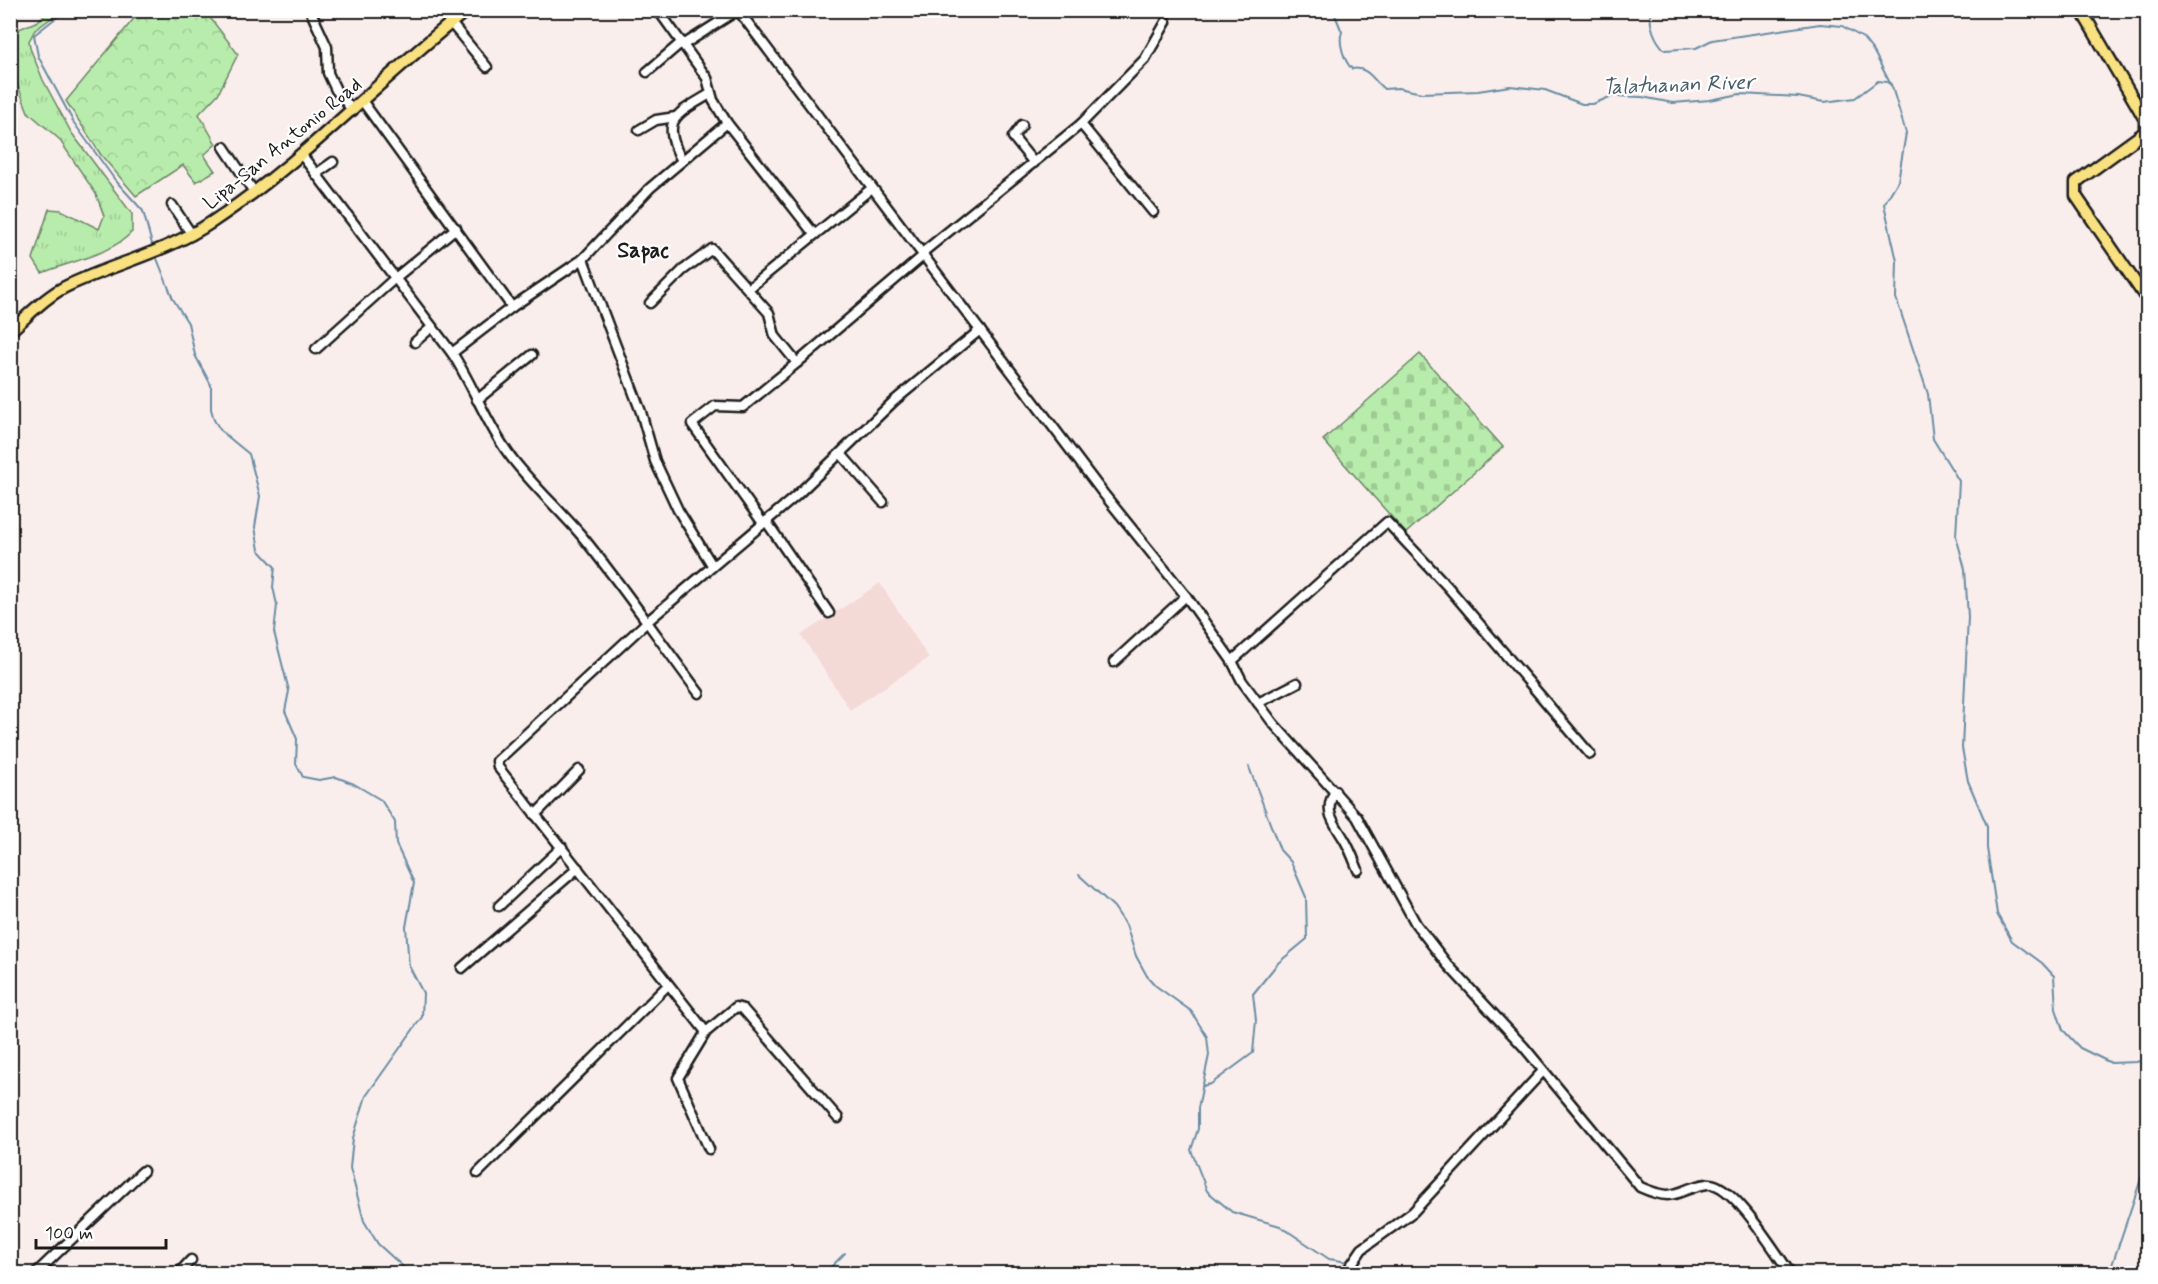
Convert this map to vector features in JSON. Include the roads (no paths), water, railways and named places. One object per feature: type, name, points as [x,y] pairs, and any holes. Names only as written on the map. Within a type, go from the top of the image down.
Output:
[{"type":"main road","name":"Lipa-San Antonio Road","points":[[10,331],[62,289],[164,249],[192,235],[254,192],[353,111],[467,10]]},
{"type":"main road","points":[[2081,10],[2145,120],[2145,132],[2076,182],[2076,196],[2148,301]]},
{"type":"street","points":[[310,10],[327,47],[328,73],[336,90],[353,111]]},
{"type":"street","points":[[657,10],[707,78],[710,94],[727,123],[814,234]]},
{"type":"street","points":[[647,72],[682,43],[738,10],[1103,493],[1186,596],[1232,661],[1242,681],[1258,703],[1357,817],[1416,924],[1448,964],[1543,1071],[1640,1187],[1666,1195],[1680,1194],[1707,1184],[1722,1186],[1747,1212],[1791,1274]]},
{"type":"street","points":[[829,613],[692,424],[715,406],[743,407],[1081,124],[1145,59],[1166,22]]},
{"type":"street","points":[[451,23],[487,67]]},
{"type":"street","points":[[639,130],[656,120],[676,117],[710,94]]},
{"type":"street","points":[[363,102],[512,307]]},
{"type":"street","points":[[676,117],[671,127],[671,138],[682,160]]},
{"type":"street","points":[[453,353],[512,307],[583,258],[650,188],[727,123]]},
{"type":"street","points":[[1081,124],[1153,212]]},
{"type":"street","points":[[1022,126],[1015,133],[1015,141],[1034,163]]},
{"type":"street","points":[[224,147],[254,192]]},
{"type":"street","points":[[301,154],[394,279],[453,353],[490,426],[509,455],[581,535],[648,621],[660,642],[699,693]]},
{"type":"street","points":[[316,174],[333,162]]},
{"type":"street","points":[[748,289],[872,188]]},
{"type":"street","points":[[172,205],[192,235]]},
{"type":"street","points":[[316,348],[456,228]]},
{"type":"street","points":[[650,303],[683,270],[712,249],[769,313],[775,336],[797,363]]},
{"type":"street","points":[[583,258],[641,412],[655,461],[678,510],[712,565]]},
{"type":"street","points":[[415,342],[432,327]]},
{"type":"street","points":[[706,1032],[535,815],[498,767],[497,761],[648,621],[841,454],[894,401],[980,330]]},
{"type":"street","points":[[477,400],[532,355]]},
{"type":"street","points":[[841,454],[883,502]]},
{"type":"street","points":[[1232,661],[1387,522],[1448,587],[1590,754]]},
{"type":"street","points":[[1114,662],[1186,596]]},
{"type":"street","points":[[1258,703],[1297,682]]},
{"type":"street","points":[[535,815],[579,770]]},
{"type":"street","points":[[1335,791],[1329,801],[1330,817],[1344,839],[1358,870]]},
{"type":"street","points":[[499,906],[562,847]]},
{"type":"street","points":[[462,968],[578,868]]},
{"type":"street","points":[[478,1173],[668,985]]},
{"type":"street","points":[[709,1149],[678,1078],[706,1032],[732,1009],[743,1009],[838,1118]]},
{"type":"street","points":[[1350,1266],[1367,1245],[1413,1212],[1543,1071]]},
{"type":"street","points":[[35,1274],[143,1170]]},
{"type":"street","points":[[178,1274],[191,1260]]},
{"type":"waterway","points":[[66,10],[34,35],[38,56],[74,123],[115,180],[143,211],[153,248]]},
{"type":"waterway","name":"Talatuanan River","points":[[1333,10],[1342,32],[1341,46],[1349,66],[1370,74],[1384,89],[1398,88],[1422,93],[1478,91],[1510,86],[1545,90],[1582,104],[1593,104],[1612,96],[1642,97],[1673,103],[1710,100],[1740,94],[1798,97],[1824,102],[1855,98],[1878,81],[1891,85]]},
{"type":"waterway","points":[[1651,10],[1653,32],[1665,50],[1696,48],[1712,40],[1820,24],[1842,26],[1863,38],[1874,52],[1892,87],[1906,133],[1898,181],[1884,204],[1897,261],[1896,298],[1928,394],[1933,439],[1959,481],[1956,536],[1965,569],[1968,617],[1962,748],[1968,781],[1987,826],[1987,848],[1997,914],[2012,941],[2042,963],[2054,976],[2056,1009],[2063,1030],[2080,1048],[2111,1063],[2148,1059]]},
{"type":"waterway","points":[[156,256],[173,299],[188,323],[195,355],[211,385],[211,409],[214,420],[221,431],[249,454],[260,496],[255,527],[259,550],[275,567],[273,587],[277,605],[274,632],[289,691],[285,711],[297,739],[296,764],[303,777],[319,780],[336,777],[354,784],[381,800],[395,822],[396,844],[414,883],[406,927],[409,966],[423,993],[422,1017],[366,1096],[353,1138],[350,1168],[364,1221],[378,1244],[411,1274]]},
{"type":"waterway","points":[[1202,1086],[1211,1084],[1253,1053],[1256,1020],[1253,994],[1278,963],[1307,939],[1306,897],[1291,862],[1280,850],[1249,767]]},
{"type":"waterway","points":[[1079,875],[1114,907],[1126,925],[1136,956],[1147,976],[1156,986],[1191,1011],[1207,1037],[1209,1055],[1198,1108],[1198,1129],[1191,1150],[1207,1191],[1232,1212],[1280,1226],[1329,1259],[1348,1262]]},
{"type":"waterway","points":[[2112,1274],[2112,1265],[2148,1158]]},
{"type":"waterway","points":[[824,1274],[845,1253]]},
{"type":"waterway","points":[[1354,1264],[1373,1268],[1384,1274]]},
{"type":"district","name":"Sapac","points":[[643,249]]}]
